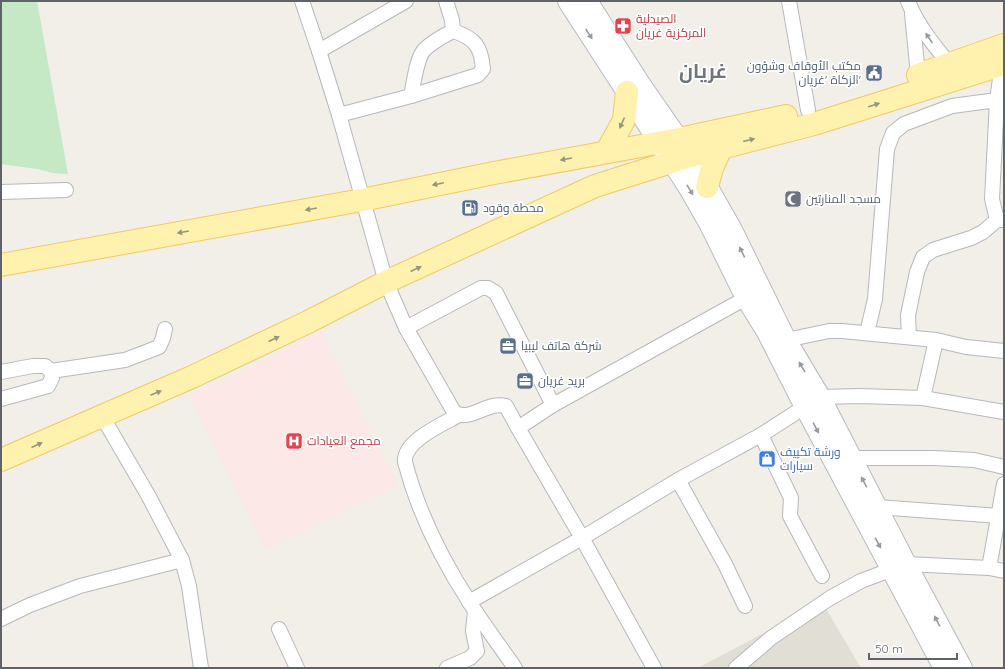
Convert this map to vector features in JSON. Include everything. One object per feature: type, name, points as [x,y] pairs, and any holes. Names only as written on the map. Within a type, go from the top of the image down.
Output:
[{"type":"main road","points":[[568,1],[627,92],[707,187],[732,230],[777,332],[899,567],[944,668]]},
{"type":"main road","points":[[587,1],[640,84],[675,150],[689,188],[746,298],[777,332]]},
{"type":"main road","points":[[1,460],[192,377],[308,322],[386,282],[675,150],[808,110],[950,64],[1003,58]]},
{"type":"main road","points":[[1,265],[362,200],[597,153],[721,148],[814,124],[1003,58]]},
{"type":"main road","points":[[594,186],[597,153],[624,120],[627,92]]},
{"type":"main road","points":[[707,187],[712,168],[721,148]]},
{"type":"main road","points":[[812,402],[851,458],[877,507],[899,567],[962,668]]},
{"type":"street","points":[[302,1],[319,51],[386,282],[406,328],[454,412],[459,415],[466,416],[498,404],[506,406],[582,538],[654,668]]},
{"type":"street","points":[[319,51],[406,1]]},
{"type":"street","points":[[446,1],[452,20],[453,31]]},
{"type":"street","points":[[790,1],[808,110]]},
{"type":"street","points":[[910,5],[930,40],[950,64]]},
{"type":"street","points":[[910,5],[918,75]]},
{"type":"street","points":[[338,115],[411,96],[478,75],[483,70],[482,58],[476,45],[467,36],[453,31],[437,40],[424,51],[418,64],[411,96]]},
{"type":"street","points":[[909,337],[908,316],[917,272],[922,257],[933,250],[971,238],[983,232],[1000,220],[992,199],[997,100],[1003,58]]},
{"type":"street","points":[[867,333],[875,299],[888,149],[893,133],[904,124],[952,106],[997,100]]},
{"type":"street","points":[[1,192],[66,190]]},
{"type":"street","points":[[406,328],[481,288],[488,288],[496,293],[553,405]]},
{"type":"street","points":[[518,428],[553,405],[746,298]]},
{"type":"street","points":[[51,371],[124,360],[158,347],[163,338],[165,329]]},
{"type":"street","points":[[777,332],[842,330],[936,340],[1004,351]]},
{"type":"street","points":[[923,398],[936,340]]},
{"type":"street","points":[[1,372],[33,366],[45,366],[51,371],[52,378],[48,386],[1,399]]},
{"type":"street","points":[[472,607],[678,480],[761,435],[812,402],[860,396],[923,398],[1004,412]]},
{"type":"street","points":[[459,415],[413,443],[404,457],[407,472],[417,501],[438,548],[472,607],[515,668]]},
{"type":"street","points":[[102,416],[148,495],[182,560],[189,586],[201,668]]},
{"type":"street","points":[[761,435],[791,498],[790,516],[822,576]]},
{"type":"street","points":[[851,458],[934,458],[974,460],[1004,467]]},
{"type":"street","points":[[678,480],[725,564],[745,606]]},
{"type":"street","points":[[989,568],[1004,484]]},
{"type":"street","points":[[877,507],[999,516]]},
{"type":"street","points":[[1,619],[30,605],[80,586],[182,560]]},
{"type":"street","points":[[736,668],[771,638],[830,598],[861,581],[899,567],[989,568],[1004,571]]},
{"type":"street","points":[[447,668],[470,658],[478,651],[473,631],[472,607]]},
{"type":"street","points":[[279,630],[297,668]]},
{"type":"shaded area","name":"مجمع العيادات","points":[[321,331],[398,485],[266,550],[189,396]]},
{"type":"shaded area","points":[[822,602],[861,668],[698,668]]},
{"type":"green space","points":[[1,1],[37,1],[68,174],[53,173],[37,169],[1,164]]},
{"type":"place","name":"الصيدلية المركزية غريان","points":[[623,26]]},
{"type":"place","name":"مكتب الأوقاف وشؤون الزكاة 'غريان'","points":[[874,73]]},
{"type":"place","name":"مسجد المنارتين","points":[[793,199]]},
{"type":"place","name":"محطة وقود","points":[[470,208]]},
{"type":"place","name":"شركة هاتف ليبيا","points":[[508,346]]},
{"type":"place","name":"بريد غريان","points":[[525,381]]},
{"type":"place","name":"مجمع العيادات","points":[[294,441]]},
{"type":"place","name":"ورشة تكييف سيارات","points":[[767,459]]},
{"type":"district","name":"غريان","points":[[703,71]]}]
